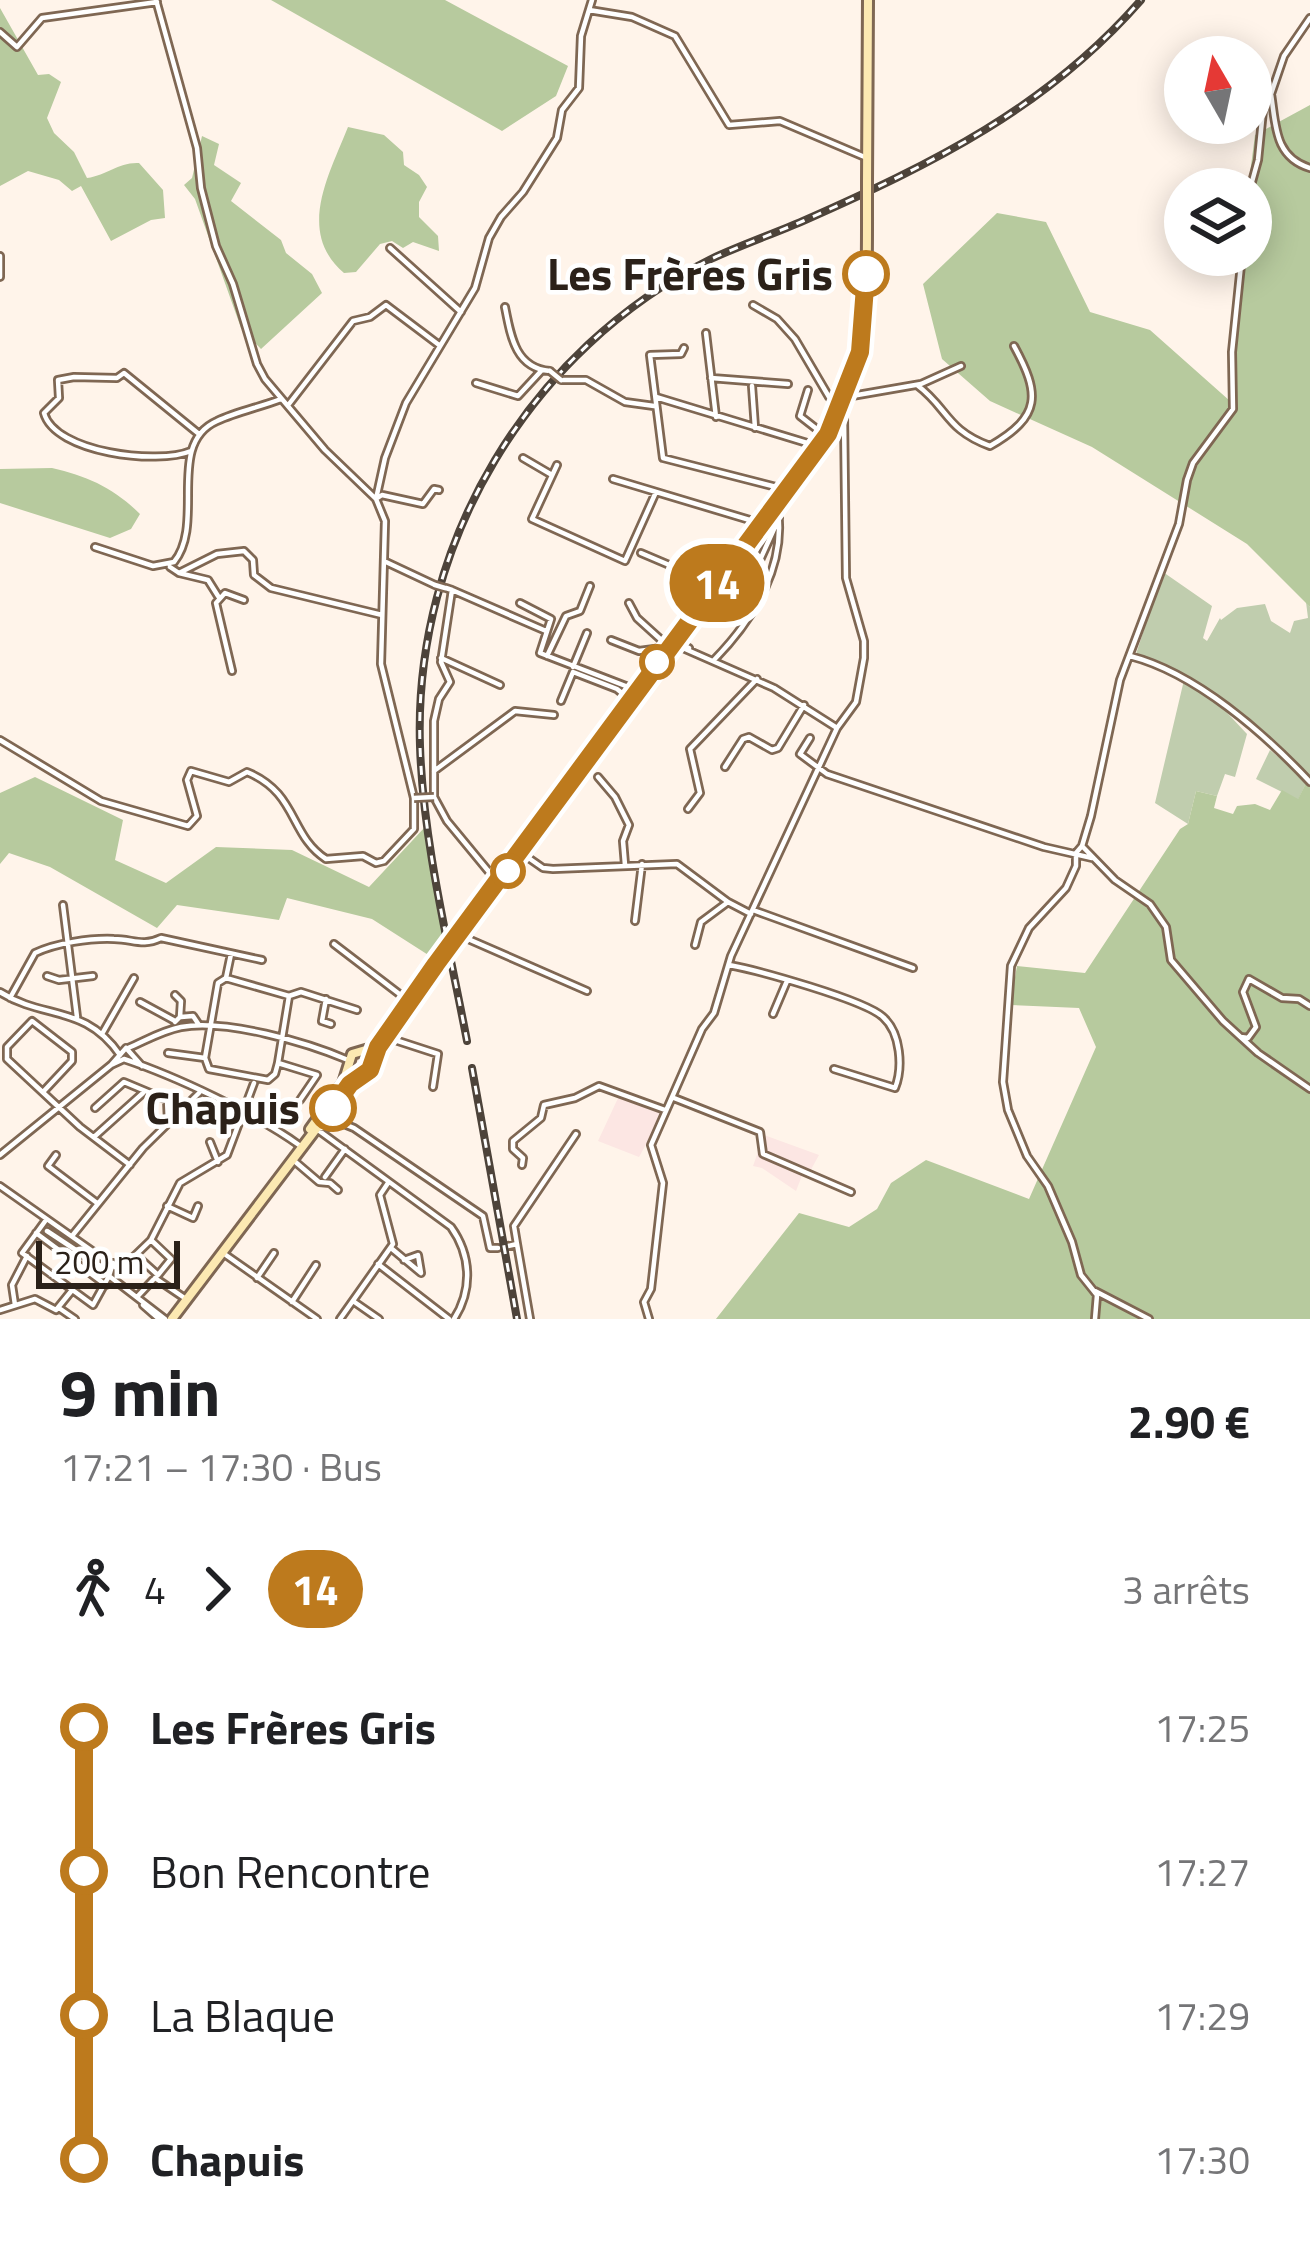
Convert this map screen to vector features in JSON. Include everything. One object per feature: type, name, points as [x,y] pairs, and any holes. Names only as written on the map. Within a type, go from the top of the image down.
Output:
[{"type":"main road","points":[[170,1318],[313,1130],[343,1084],[348,1063],[358,1051],[374,1046],[459,935],[777,506],[839,414],[864,331],[868,0]]},
{"type":"main road","points":[[313,1130],[370,1070],[387,1034],[436,964]]},
{"type":"main road","points":[[358,1051],[373,1059]]},
{"type":"main road","points":[[348,1063],[361,1075]]},
{"type":"street","points":[[376,499],[385,458],[406,403],[475,289],[489,238],[542,165],[557,138],[562,110],[579,88],[581,36],[592,0]]},
{"type":"street","points":[[0,32],[16,47],[42,18],[157,1],[216,246],[257,364],[326,450],[376,499],[385,520],[381,664],[414,798],[414,829],[396,852],[376,863],[363,856],[336,860],[312,850],[285,800],[273,786],[247,772],[229,782],[191,771],[187,780],[197,816],[188,826],[101,801],[0,740]]},
{"type":"street","points":[[589,10],[632,17],[676,35],[729,125],[780,121],[868,158]]},
{"type":"street","points":[[1272,91],[1284,56],[1310,17]]},
{"type":"street","points":[[1272,101],[1284,151],[1295,163],[1310,168]]},
{"type":"street","points":[[390,248],[460,312]]},
{"type":"street","points":[[0,256],[0,277]]},
{"type":"street","points":[[1149,1319],[1094,1292],[1077,1266],[1048,1186],[1027,1156],[1008,1110],[1003,1082],[1011,966],[1029,928],[1066,887],[1076,866],[1113,705],[1179,524],[1193,463],[1233,409],[1232,352],[1240,276]]},
{"type":"street","points":[[753,304],[778,319],[795,339],[829,397],[843,385],[848,392],[917,385],[961,366]]},
{"type":"street","points":[[289,404],[353,321],[370,317],[386,305],[440,346]]},
{"type":"street","points":[[505,307],[513,346],[528,365],[560,380],[586,380],[625,402],[657,407]]},
{"type":"street","points":[[706,333],[716,417]]},
{"type":"street","points":[[917,385],[951,424],[968,438],[990,446],[1033,403],[1034,390],[1014,346]]},
{"type":"street","points":[[684,348],[681,354],[650,355],[663,458],[788,490]]},
{"type":"street","points":[[476,383],[518,396],[546,371]]},
{"type":"street","points":[[191,451],[160,457],[85,448],[55,430],[44,413],[59,398],[58,380],[117,378],[124,373],[199,434]]},
{"type":"street","points":[[711,378],[788,384]]},
{"type":"street","points":[[752,384],[755,428]]},
{"type":"street","points":[[808,390],[800,416],[826,436]]},
{"type":"street","points":[[656,397],[820,447]]},
{"type":"street","points":[[95,547],[153,566],[168,565],[182,553],[191,451],[199,434],[215,421],[283,398]]},
{"type":"street","points":[[649,1319],[644,1301],[651,1289],[663,1184],[651,1145],[702,1029],[714,1013],[729,965],[837,728],[856,702],[864,658],[846,578],[844,416],[839,414]]},
{"type":"street","points":[[523,458],[552,475]]},
{"type":"street","points":[[557,465],[532,519],[625,561],[656,492]]},
{"type":"street","points":[[613,478],[763,524]]},
{"type":"street","points":[[376,499],[382,495],[423,504],[434,488],[439,490]]},
{"type":"street","points":[[714,660],[756,609],[780,540],[777,506]]},
{"type":"street","points":[[741,602],[779,518]]},
{"type":"street","points":[[179,573],[217,554],[244,551],[253,560],[254,575],[271,588],[382,615]]},
{"type":"street","points":[[641,553],[717,586]]},
{"type":"street","points":[[385,562],[547,632]]},
{"type":"street","points":[[168,565],[179,573],[208,580],[218,596],[217,613],[232,670]]},
{"type":"street","points":[[548,656],[566,616],[580,611],[590,586]]},
{"type":"street","points":[[449,589],[441,658],[450,682],[439,699],[434,721],[434,797],[447,821],[497,882]]},
{"type":"street","points":[[218,596],[225,593],[244,600]]},
{"type":"street","points":[[520,603],[551,619],[540,653],[635,696]]},
{"type":"street","points":[[629,603],[637,618],[674,645]]},
{"type":"street","points":[[573,667],[587,633]]},
{"type":"street","points":[[610,640],[639,650],[689,648],[758,679],[837,728]]},
{"type":"street","points":[[1130,656],[1159,663],[1217,700],[1310,782]]},
{"type":"street","points":[[441,658],[500,685]]},
{"type":"street","points":[[561,701],[573,672],[635,696]]},
{"type":"street","points":[[688,809],[700,793],[690,749],[758,679]]},
{"type":"street","points":[[725,767],[749,736],[772,750],[778,748],[804,705]]},
{"type":"street","points":[[434,771],[515,711],[554,715]]},
{"type":"street","points":[[811,739],[800,754],[827,774],[1044,848],[1093,858]]},
{"type":"street","points":[[598,777],[629,825],[623,841],[625,866]]},
{"type":"street","points":[[414,798],[434,797]]},
{"type":"street","points":[[1082,846],[1115,880],[1150,904],[1166,927],[1171,959],[1241,1037],[1310,1089]]},
{"type":"street","points":[[519,852],[553,869],[677,864],[728,902],[913,968]]},
{"type":"street","points":[[635,921],[642,864]]},
{"type":"street","points":[[694,945],[701,922],[728,902]]},
{"type":"street","points":[[63,905],[77,1017]]},
{"type":"street","points":[[459,935],[586,991]]},
{"type":"street","points":[[26,948],[35,953],[115,938],[146,946],[161,938],[262,960]]},
{"type":"street","points":[[334,944],[402,996]]},
{"type":"street","points":[[10,998],[35,953]]},
{"type":"street","points":[[231,954],[226,978],[218,983],[209,1025],[205,1058],[209,1069],[254,1081],[273,1078],[289,996]]},
{"type":"street","points":[[729,965],[881,1015],[896,1036],[895,1088],[834,1069]]},
{"type":"street","points":[[47,976],[93,976]]},
{"type":"street","points":[[102,1034],[134,978]]},
{"type":"street","points":[[226,978],[289,996],[301,992],[357,1010]]},
{"type":"street","points":[[1241,1037],[1250,1036],[1256,1024],[1243,992],[1250,980],[1282,998],[1299,999],[1310,1006]]},
{"type":"street","points":[[773,1014],[787,981]]},
{"type":"street","points":[[0,992],[77,1017],[142,1066],[301,1146]]},
{"type":"street","points":[[0,1155],[111,1065],[177,1022],[181,1001],[175,995]]},
{"type":"street","points":[[326,999],[322,1022],[331,1024]]},
{"type":"street","points":[[140,1002],[177,1022],[331,1052],[358,1051]]},
{"type":"street","points":[[43,1092],[72,1061],[71,1052],[32,1021],[7,1047],[3,1059],[130,1165]]},
{"type":"street","points":[[387,1034],[438,1054],[433,1087]]},
{"type":"street","points":[[331,1052],[348,1063]]},
{"type":"street","points":[[168,1053],[205,1058]]},
{"type":"street","points":[[278,1063],[317,1075],[300,1100]]},
{"type":"street","points":[[46,1220],[22,1253],[93,1305],[104,1284],[151,1240],[180,1183],[218,1162],[231,1149],[254,1081]]},
{"type":"street","points":[[95,1108],[124,1082],[167,1100],[168,1122]]},
{"type":"street","points":[[522,1166],[513,1141],[541,1118],[544,1105],[553,1100],[575,1098],[598,1086],[668,1111]]},
{"type":"street","points":[[94,1137],[145,1091]]},
{"type":"street","points":[[72,1236],[168,1122],[200,1092]]},
{"type":"street","points":[[674,1098],[760,1132],[764,1154],[851,1192]]},
{"type":"street","points":[[286,1136],[344,1124],[354,1128],[483,1216],[490,1248],[498,1248]]},
{"type":"street","points":[[313,1130],[451,1227],[462,1243],[468,1288],[465,1303],[452,1319],[378,1264]]},
{"type":"street","points":[[530,1319],[514,1226],[576,1134]]},
{"type":"street","points":[[210,1142],[218,1162]]},
{"type":"street","points":[[325,1177],[345,1149]]},
{"type":"street","points":[[56,1155],[48,1166],[97,1203]]},
{"type":"street","points":[[292,1159],[338,1190]]},
{"type":"street","points":[[389,1182],[380,1195],[391,1248],[404,1260]]},
{"type":"street","points":[[0,1186],[72,1236],[116,1273],[124,1289],[170,1318]]},
{"type":"street","points":[[167,1206],[193,1218],[198,1206]]},
{"type":"street","points":[[47,1231],[116,1273]]},
{"type":"street","points":[[36,1233],[104,1284]]},
{"type":"street","points":[[138,1299],[171,1259],[151,1240]]},
{"type":"street","points":[[508,1246],[517,1244]]},
{"type":"street","points":[[340,1319],[391,1248]]},
{"type":"street","points":[[222,1253],[316,1319]]},
{"type":"street","points":[[257,1278],[274,1253]]},
{"type":"street","points":[[16,1305],[11,1286],[27,1256]]},
{"type":"street","points":[[138,1257],[186,1299]]},
{"type":"street","points":[[292,1302],[316,1265]]},
{"type":"street","points":[[100,1266],[104,1284]]},
{"type":"street","points":[[59,1308],[73,1289]]},
{"type":"street","points":[[1094,1292],[1095,1319]]},
{"type":"street","points":[[0,1310],[35,1299],[74,1319]]},
{"type":"street","points":[[353,1301],[379,1319]]},
{"type":"shaded area","points":[[619,1096],[664,1112],[639,1157],[598,1141]]},
{"type":"shaded area","points":[[764,1135],[819,1155],[808,1175],[803,1173],[796,1191],[753,1166]]},
{"type":"green space","points":[[271,0],[445,0],[568,66],[556,96],[502,131]]},
{"type":"green space","points":[[0,8],[38,75],[49,74],[61,82],[47,118],[54,133],[74,152],[87,178],[139,163],[163,190],[165,218],[151,220],[111,241],[81,186],[72,191],[59,180],[28,171],[0,186]]},
{"type":"green space","points":[[1310,105],[1310,607],[1247,544],[1092,447],[990,401],[942,359],[923,284],[997,213],[1046,222],[1090,312],[1150,330],[1230,401],[1236,276],[1272,276],[1272,168],[1251,168],[1254,144],[1272,144],[1272,126]]},
{"type":"green space","points":[[348,127],[384,135],[403,152],[404,165],[427,187],[419,202],[419,217],[438,236],[439,251],[413,242],[403,248],[392,241],[380,244],[356,272],[344,273],[330,257],[322,240],[321,203]]},
{"type":"green space","points":[[202,136],[219,144],[214,165],[241,183],[231,201],[281,240],[286,253],[312,274],[322,293],[261,349],[241,328],[195,199],[184,185],[192,178]]},
{"type":"green space","points":[[52,468],[88,479],[120,497],[140,514],[131,529],[110,538],[0,503],[0,469]]},
{"type":"green space","points":[[1163,572],[1212,606],[1203,638],[1207,641],[1220,618],[1237,608],[1265,604],[1271,621],[1290,633],[1294,621],[1308,618],[1306,602],[1310,607],[1310,778],[1222,702],[1177,670],[1136,654]]},
{"type":"green space","points":[[1184,680],[1217,702],[1247,734],[1235,777],[1225,774],[1217,796],[1196,791],[1188,824],[1155,803]]},
{"type":"green space","points":[[1270,750],[1307,781],[1298,800],[1256,779]]},
{"type":"green space","points":[[35,777],[123,820],[115,860],[166,883],[216,847],[292,850],[369,887],[425,827],[444,943],[433,958],[372,919],[287,898],[279,920],[177,905],[157,928],[50,867],[9,853],[0,864],[0,793]]},
{"type":"green space","points":[[1307,781],[1310,1319],[716,1319],[799,1213],[849,1227],[877,1209],[891,1183],[926,1160],[1029,1199],[1096,1047],[1079,1008],[1010,1005],[1017,966],[1085,973],[1180,829],[1188,824],[1196,791],[1217,796],[1214,808],[1233,814],[1237,806],[1255,804],[1270,810],[1282,790],[1298,799]]},
{"type":"railway","points":[[467,1041],[426,819],[420,746],[423,670],[437,597],[461,526],[495,460],[538,399],[588,345],[646,297],[711,259],[851,200],[985,130],[1067,72],[1141,0]]},
{"type":"railway","points":[[472,1068],[517,1319]]},
{"type":"bus line","name":"14","points":[[333,1108],[350,1084],[370,1070],[378,1047],[436,964],[828,434],[860,352],[866,274]]},
{"type":"place","name":"Les Frères Gris","points":[[866,274]]},
{"type":"place","name":"Chapuis","points":[[333,1108]]}]
